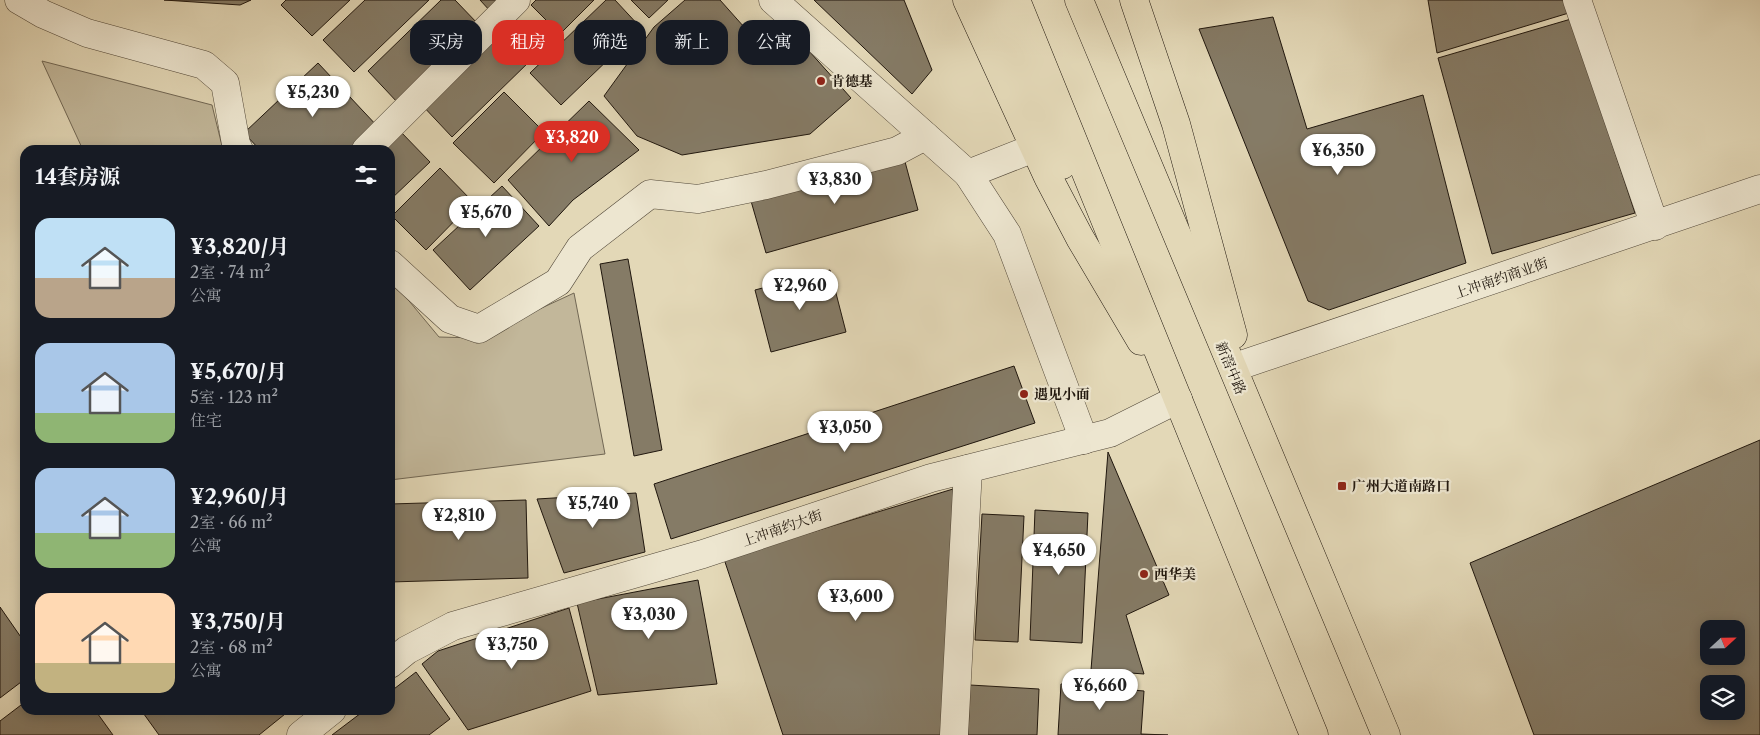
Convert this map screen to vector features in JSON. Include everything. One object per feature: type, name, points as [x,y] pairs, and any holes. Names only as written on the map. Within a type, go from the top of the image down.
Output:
[{"type":"highway","points":[[967,0],[1034,148],[1080,238],[1178,399]]},
{"type":"highway","points":[[994,0],[1086,220],[1178,399]]},
{"type":"highway","points":[[1016,0],[1314,735]]},
{"type":"highway","name":"新滘中路","points":[[1079,0],[1386,735]]},
{"type":"highway","points":[[1134,0],[1176,124],[1262,442]]},
{"type":"street","points":[[19,0],[43,14],[88,33],[204,65],[225,83],[236,145]]},
{"type":"street","points":[[371,145],[516,0]]},
{"type":"street","points":[[772,0],[968,174],[1007,234],[1084,440]]},
{"type":"street","points":[[1577,0],[1655,226]]},
{"type":"street","points":[[395,269],[450,319],[479,329],[558,282],[580,248],[650,194],[698,199],[766,186],[897,151],[925,136]]},
{"type":"street","points":[[968,174],[1034,148]]},
{"type":"street","name":"上冲南约商业街","points":[[1241,365],[1760,189]]},
{"type":"street","name":"上冲南约大街","points":[[395,660],[407,650],[453,626],[703,554],[931,478],[1110,433],[1178,399]]},
{"type":"street","points":[[954,735],[968,469]]},
{"type":"street","points":[[301,735],[326,715]]},
{"type":"shaded area","points":[[42,61],[212,105],[222,145],[81,145]]},
{"type":"shaded area","points":[[395,284],[439,337],[477,338],[574,293],[605,454],[395,479]]},
{"type":"building","points":[[164,0],[251,0],[240,5]]},
{"type":"building","points":[[286,0],[350,0],[312,36],[281,5]]},
{"type":"building","points":[[365,0],[429,0],[354,72],[323,40]]},
{"type":"building","points":[[441,0],[455,0],[474,20],[420,20]]},
{"type":"building","points":[[480,0],[503,0],[491,12]]},
{"type":"building","points":[[536,0],[594,0],[564,30],[564,20],[546,20],[531,5]]},
{"type":"building","points":[[606,0],[615,0],[634,20],[585,20]]},
{"type":"building","points":[[631,0],[668,0],[649,18]]},
{"type":"building","points":[[685,0],[720,0],[738,20],[738,65],[810,65],[810,52],[851,98],[810,134],[682,155],[637,136],[604,96],[626,65],[646,65],[646,38],[656,25],[656,65],[728,65],[728,20],[662,20]]},
{"type":"building","points":[[814,0],[904,0],[932,70],[912,94]]},
{"type":"building","points":[[1428,0],[1568,0],[1572,12],[1437,53]]},
{"type":"building","points":[[1273,17],[1307,129],[1423,95],[1466,263],[1329,310],[1308,301],[1199,29]]},
{"type":"building","points":[[1571,19],[1635,213],[1492,254],[1438,58]]},
{"type":"building","points":[[410,30],[410,65],[437,65],[398,103],[368,71]]},
{"type":"building","points":[[574,31],[574,65],[603,65],[561,105],[530,73],[538,65],[564,65],[564,40]]},
{"type":"building","points":[[492,37],[492,65],[526,65],[452,137],[421,104],[462,65],[482,65],[482,46]]},
{"type":"building","points":[[318,63],[379,128],[361,145],[255,145],[244,133]]},
{"type":"building","points":[[504,92],[544,132],[494,183],[453,143]]},
{"type":"building","points":[[589,101],[639,150],[573,200],[549,226],[508,180]]},
{"type":"building","points":[[399,130],[430,162],[395,195],[395,145],[383,145]]},
{"type":"building","points":[[904,158],[918,210],[766,253],[751,201]]},
{"type":"building","points":[[440,168],[473,202],[426,250],[395,219],[395,213]]},
{"type":"building","points":[[502,186],[539,226],[470,290],[433,250]]},
{"type":"building","points":[[628,259],[662,450],[634,456],[600,264]]},
{"type":"building","points":[[830,270],[846,332],[771,352],[755,290]]},
{"type":"building","points":[[1014,366],[1035,423],[671,539],[654,484]]},
{"type":"building","points":[[1760,440],[1760,735],[1534,735],[1470,563]]},
{"type":"building","points":[[1108,452],[1169,595],[1126,615],[1144,674],[1091,670]]},
{"type":"building","points":[[953,489],[950,733],[939,735],[783,735],[724,559]]},
{"type":"building","points":[[636,493],[645,552],[564,573],[537,499]]},
{"type":"building","points":[[526,500],[528,578],[395,582],[395,504]]},
{"type":"building","points":[[1035,510],[1088,513],[1082,643],[1030,640]]},
{"type":"building","points":[[982,514],[1024,516],[1018,642],[975,640]]},
{"type":"building","points":[[698,580],[717,684],[598,695],[577,603]]},
{"type":"building","points":[[0,607],[20,636],[20,683],[0,698]]},
{"type":"building","points":[[569,608],[591,691],[468,730],[422,664],[438,651]]},
{"type":"building","points":[[416,672],[450,719],[429,735],[332,735],[358,715],[395,715],[395,688]]},
{"type":"building","points":[[1061,684],[1144,691],[1141,734],[1168,735],[1058,735]]},
{"type":"building","points":[[970,685],[1039,689],[1037,735],[968,735]]},
{"type":"building","points":[[20,706],[20,715],[99,715],[113,735],[0,735],[0,721]]},
{"type":"building","points":[[145,715],[284,715],[259,735],[159,735]]},
{"type":"place","name":"肯德基","points":[[821,81]]},
{"type":"place","name":"遇见小面","points":[[1024,394]]},
{"type":"place","name":"广州大道南路口","points":[[1342,486]]},
{"type":"place","name":"西华美","points":[[1144,574]]}]
